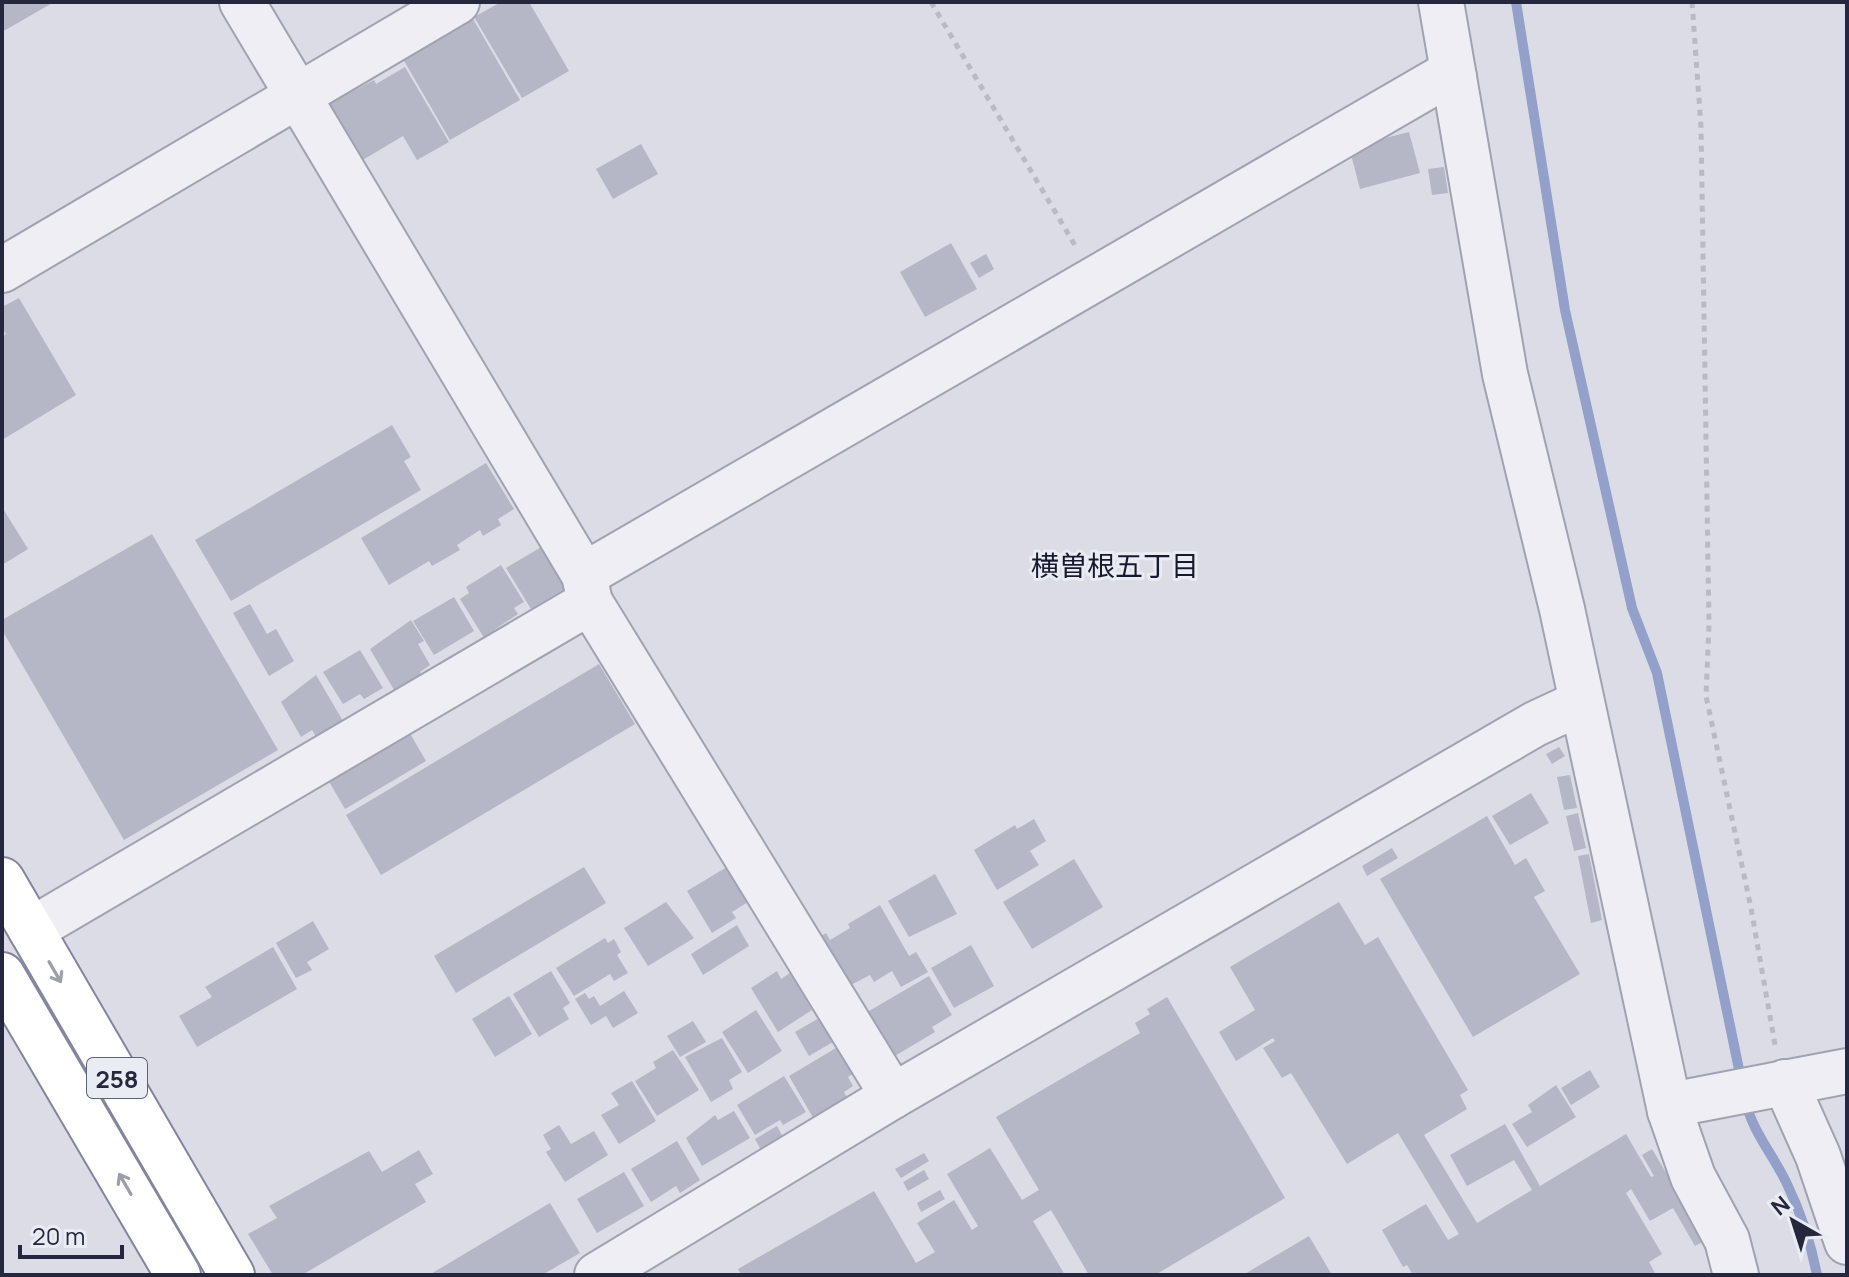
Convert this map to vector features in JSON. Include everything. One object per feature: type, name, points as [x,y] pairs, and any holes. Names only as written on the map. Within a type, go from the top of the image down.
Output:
[{"type":"highway","name":"258","points":[[2,880],[232,1275]]},
{"type":"highway","name":"258","points":[[2,975],[178,1275]]},
{"type":"street","points":[[242,2],[587,588],[893,1096]]},
{"type":"street","points":[[2,270],[457,2]]},
{"type":"street","points":[[1441,2],[1505,374],[1562,609],[1580,703],[1680,1106],[1693,1177],[1727,1240],[1736,1275]]},
{"type":"street","points":[[31,930],[1095,279],[1440,79],[1454,77]]},
{"type":"street","points":[[618,1270],[893,1096],[1535,724],[1580,703]]},
{"type":"street","points":[[1680,1106],[1778,1083],[1847,1071]]},
{"type":"street","points":[[1778,1083],[1818,1156],[1847,1242]]},
{"type":"path","points":[[931,2],[1095,279]]},
{"type":"path","points":[[1692,2],[1702,143],[1709,625],[1706,696],[1751,908],[1778,1083]]},
{"type":"building","points":[[2,2],[54,2],[2,32]]},
{"type":"building","points":[[501,2],[529,2],[569,71],[522,98],[474,17]]},
{"type":"building","points":[[473,19],[520,100],[450,140],[403,59]]},
{"type":"building","points":[[405,67],[449,142],[417,160],[403,136],[351,167],[317,110],[374,80],[376,84]]},
{"type":"building","points":[[1409,132],[1420,173],[1360,189],[1349,147]]},
{"type":"building","points":[[641,144],[658,174],[613,199],[596,169]]},
{"type":"building","points":[[1444,167],[1448,193],[1432,195],[1428,169]]},
{"type":"building","points":[[951,243],[977,289],[925,317],[900,272]]},
{"type":"building","points":[[986,254],[994,269],[979,278],[970,263]]},
{"type":"building","points":[[19,298],[76,395],[2,440],[2,337],[6,334],[2,328],[2,307]]},
{"type":"building","points":[[392,425],[411,457],[404,461],[421,490],[231,601],[195,540]]},
{"type":"building","points":[[486,463],[514,509],[498,519],[501,525],[483,536],[480,530],[457,545],[460,550],[432,566],[429,561],[389,585],[361,538]]},
{"type":"building","points":[[2,507],[28,549],[2,565]]},
{"type":"building","points":[[152,534],[278,750],[124,840],[2,630],[2,620]]},
{"type":"building","points":[[543,546],[568,587],[531,609],[506,568]]},
{"type":"building","points":[[501,565],[524,602],[514,608],[518,614],[494,630],[497,633],[486,641],[460,599],[469,593],[466,587]]},
{"type":"building","points":[[454,597],[474,631],[434,655],[413,621]]},
{"type":"building","points":[[250,604],[267,634],[276,629],[294,661],[269,676],[233,613]]},
{"type":"building","points":[[411,620],[424,641],[418,644],[430,665],[420,672],[427,684],[400,700],[370,649]]},
{"type":"building","points":[[360,650],[383,688],[364,699],[360,694],[343,704],[323,672]]},
{"type":"building","points":[[599,664],[635,724],[381,875],[346,815]]},
{"type":"building","points":[[316,675],[343,721],[317,738],[312,730],[301,737],[281,702]]},
{"type":"building","points":[[408,730],[426,761],[345,809],[324,773]]},
{"type":"building","points":[[1559,747],[1565,756],[1552,764],[1546,754]]},
{"type":"building","points":[[1570,775],[1577,808],[1564,810],[1557,777]]},
{"type":"building","points":[[1531,793],[1549,823],[1510,845],[1492,816]]},
{"type":"building","points":[[1578,813],[1586,848],[1574,851],[1566,816]]},
{"type":"building","points":[[1487,816],[1515,865],[1526,858],[1545,891],[1534,897],[1580,974],[1473,1037],[1380,879]]},
{"type":"building","points":[[1034,819],[1046,841],[1030,851],[1039,865],[997,890],[974,850],[1015,825],[1017,829]]},
{"type":"building","points":[[1392,848],[1398,858],[1367,876],[1362,866]]},
{"type":"building","points":[[1589,854],[1602,920],[1591,923],[1578,856]]},
{"type":"building","points":[[1074,859],[1103,907],[1032,949],[1003,902]]},
{"type":"building","points":[[584,867],[606,903],[456,993],[434,956]]},
{"type":"building","points":[[727,867],[748,902],[732,912],[736,918],[712,933],[687,891]]},
{"type":"building","points":[[935,874],[957,914],[909,937],[888,901]]},
{"type":"building","points":[[666,902],[694,938],[648,966],[624,928]]},
{"type":"building","points":[[1339,902],[1365,945],[1378,937],[1468,1090],[1460,1095],[1467,1109],[1424,1135],[1477,1223],[1532,1190],[1514,1160],[1467,1186],[1450,1155],[1505,1124],[1540,1186],[1626,1134],[1651,1177],[1654,1176],[1642,1155],[1652,1149],[1706,1240],[1695,1246],[1673,1208],[1650,1221],[1631,1189],[1626,1193],[1662,1254],[1649,1262],[1656,1275],[1413,1275],[1407,1265],[1403,1267],[1382,1230],[1426,1204],[1448,1240],[1459,1234],[1398,1133],[1347,1164],[1291,1073],[1282,1078],[1263,1048],[1275,1041],[1273,1038],[1236,1061],[1219,1032],[1255,1010],[1230,967]]},
{"type":"building","points":[[880,905],[909,956],[916,952],[928,972],[901,987],[892,971],[874,982],[870,975],[851,985],[842,969],[832,974],[813,941],[826,933],[830,940],[850,928],[848,924]]},
{"type":"building","points":[[313,921],[329,949],[307,962],[312,970],[296,978],[276,943]]},
{"type":"building","points":[[737,925],[749,946],[703,975],[691,954]]},
{"type":"building","points":[[605,938],[608,943],[614,939],[621,952],[617,955],[628,973],[614,981],[610,974],[574,996],[556,968]]},
{"type":"building","points":[[971,945],[994,986],[954,1008],[931,968]]},
{"type":"building","points":[[273,947],[297,989],[197,1047],[179,1016],[212,997],[205,987]]},
{"type":"building","points":[[551,971],[570,1003],[563,1008],[569,1019],[539,1037],[513,994]]},
{"type":"building","points":[[777,971],[781,979],[790,973],[812,1010],[778,1032],[751,988]]},
{"type":"building","points":[[929,976],[952,1015],[932,1027],[935,1032],[883,1063],[857,1018]]},
{"type":"building","points":[[624,991],[638,1013],[613,1028],[606,1016],[591,1025],[575,999],[585,993],[589,999],[594,996],[600,1006]]},
{"type":"building","points":[[509,996],[532,1034],[495,1057],[472,1019]]},
{"type":"building","points":[[1167,997],[1285,1198],[1155,1275],[1089,1275],[1051,1210],[1033,1221],[1065,1275],[741,1275],[738,1269],[874,1191],[916,1263],[935,1252],[917,1223],[954,1200],[972,1230],[978,1226],[947,1174],[990,1148],[1022,1200],[1039,1190],[996,1117],[1140,1033],[1135,1023],[1150,1014],[1147,1009]]},
{"type":"building","points":[[756,1010],[782,1051],[748,1073],[722,1032]]},
{"type":"building","points":[[819,1018],[833,1042],[809,1056],[795,1032]]},
{"type":"building","points":[[693,1021],[706,1042],[680,1057],[667,1036]]},
{"type":"building","points":[[722,1038],[742,1072],[729,1080],[733,1089],[711,1102],[685,1057]]},
{"type":"building","points":[[841,1045],[857,1071],[848,1077],[853,1086],[844,1092],[853,1108],[819,1128],[789,1076]]},
{"type":"building","points":[[673,1050],[699,1090],[657,1116],[635,1081],[656,1068],[653,1062]]},
{"type":"building","points":[[1590,1070],[1600,1087],[1571,1105],[1561,1088]]},
{"type":"building","points":[[784,1076],[806,1112],[783,1125],[780,1120],[755,1135],[737,1105]]},
{"type":"building","points":[[632,1081],[656,1121],[619,1144],[601,1115],[619,1105],[611,1093]]},
{"type":"building","points":[[1556,1085],[1576,1117],[1527,1147],[1512,1124],[1532,1112],[1528,1105]]},
{"type":"building","points":[[734,1111],[750,1138],[702,1166],[686,1138],[715,1115],[718,1120]]},
{"type":"building","points":[[559,1125],[571,1144],[594,1131],[608,1155],[565,1182],[546,1152],[551,1149],[543,1135]]},
{"type":"building","points":[[777,1126],[788,1146],[766,1159],[755,1139]]},
{"type":"building","points":[[677,1141],[700,1180],[680,1193],[676,1186],[651,1202],[631,1169]]},
{"type":"building","points":[[419,1150],[433,1174],[415,1184],[426,1202],[302,1275],[273,1275],[248,1234],[277,1218],[269,1206],[369,1151],[382,1172]]},
{"type":"building","points":[[924,1153],[929,1161],[901,1178],[895,1169]]},
{"type":"building","points":[[924,1170],[929,1179],[908,1191],[903,1182]]},
{"type":"building","points":[[624,1172],[644,1206],[597,1233],[577,1199]]},
{"type":"building","points":[[940,1190],[945,1199],[921,1212],[917,1203]]},
{"type":"building","points":[[550,1203],[580,1253],[542,1275],[429,1275]]},
{"type":"building","points":[[1309,1236],[1332,1275],[1243,1275]]},
{"type":"waterway","points":[[1516,2],[1565,310],[1632,608],[1657,673],[1741,1079]]},
{"type":"waterway","points":[[1745,1099],[1763,1143],[1797,1206],[1817,1275]]},
{"type":"district","name":"横曽根五丁目","points":[[1115,565]]}]
